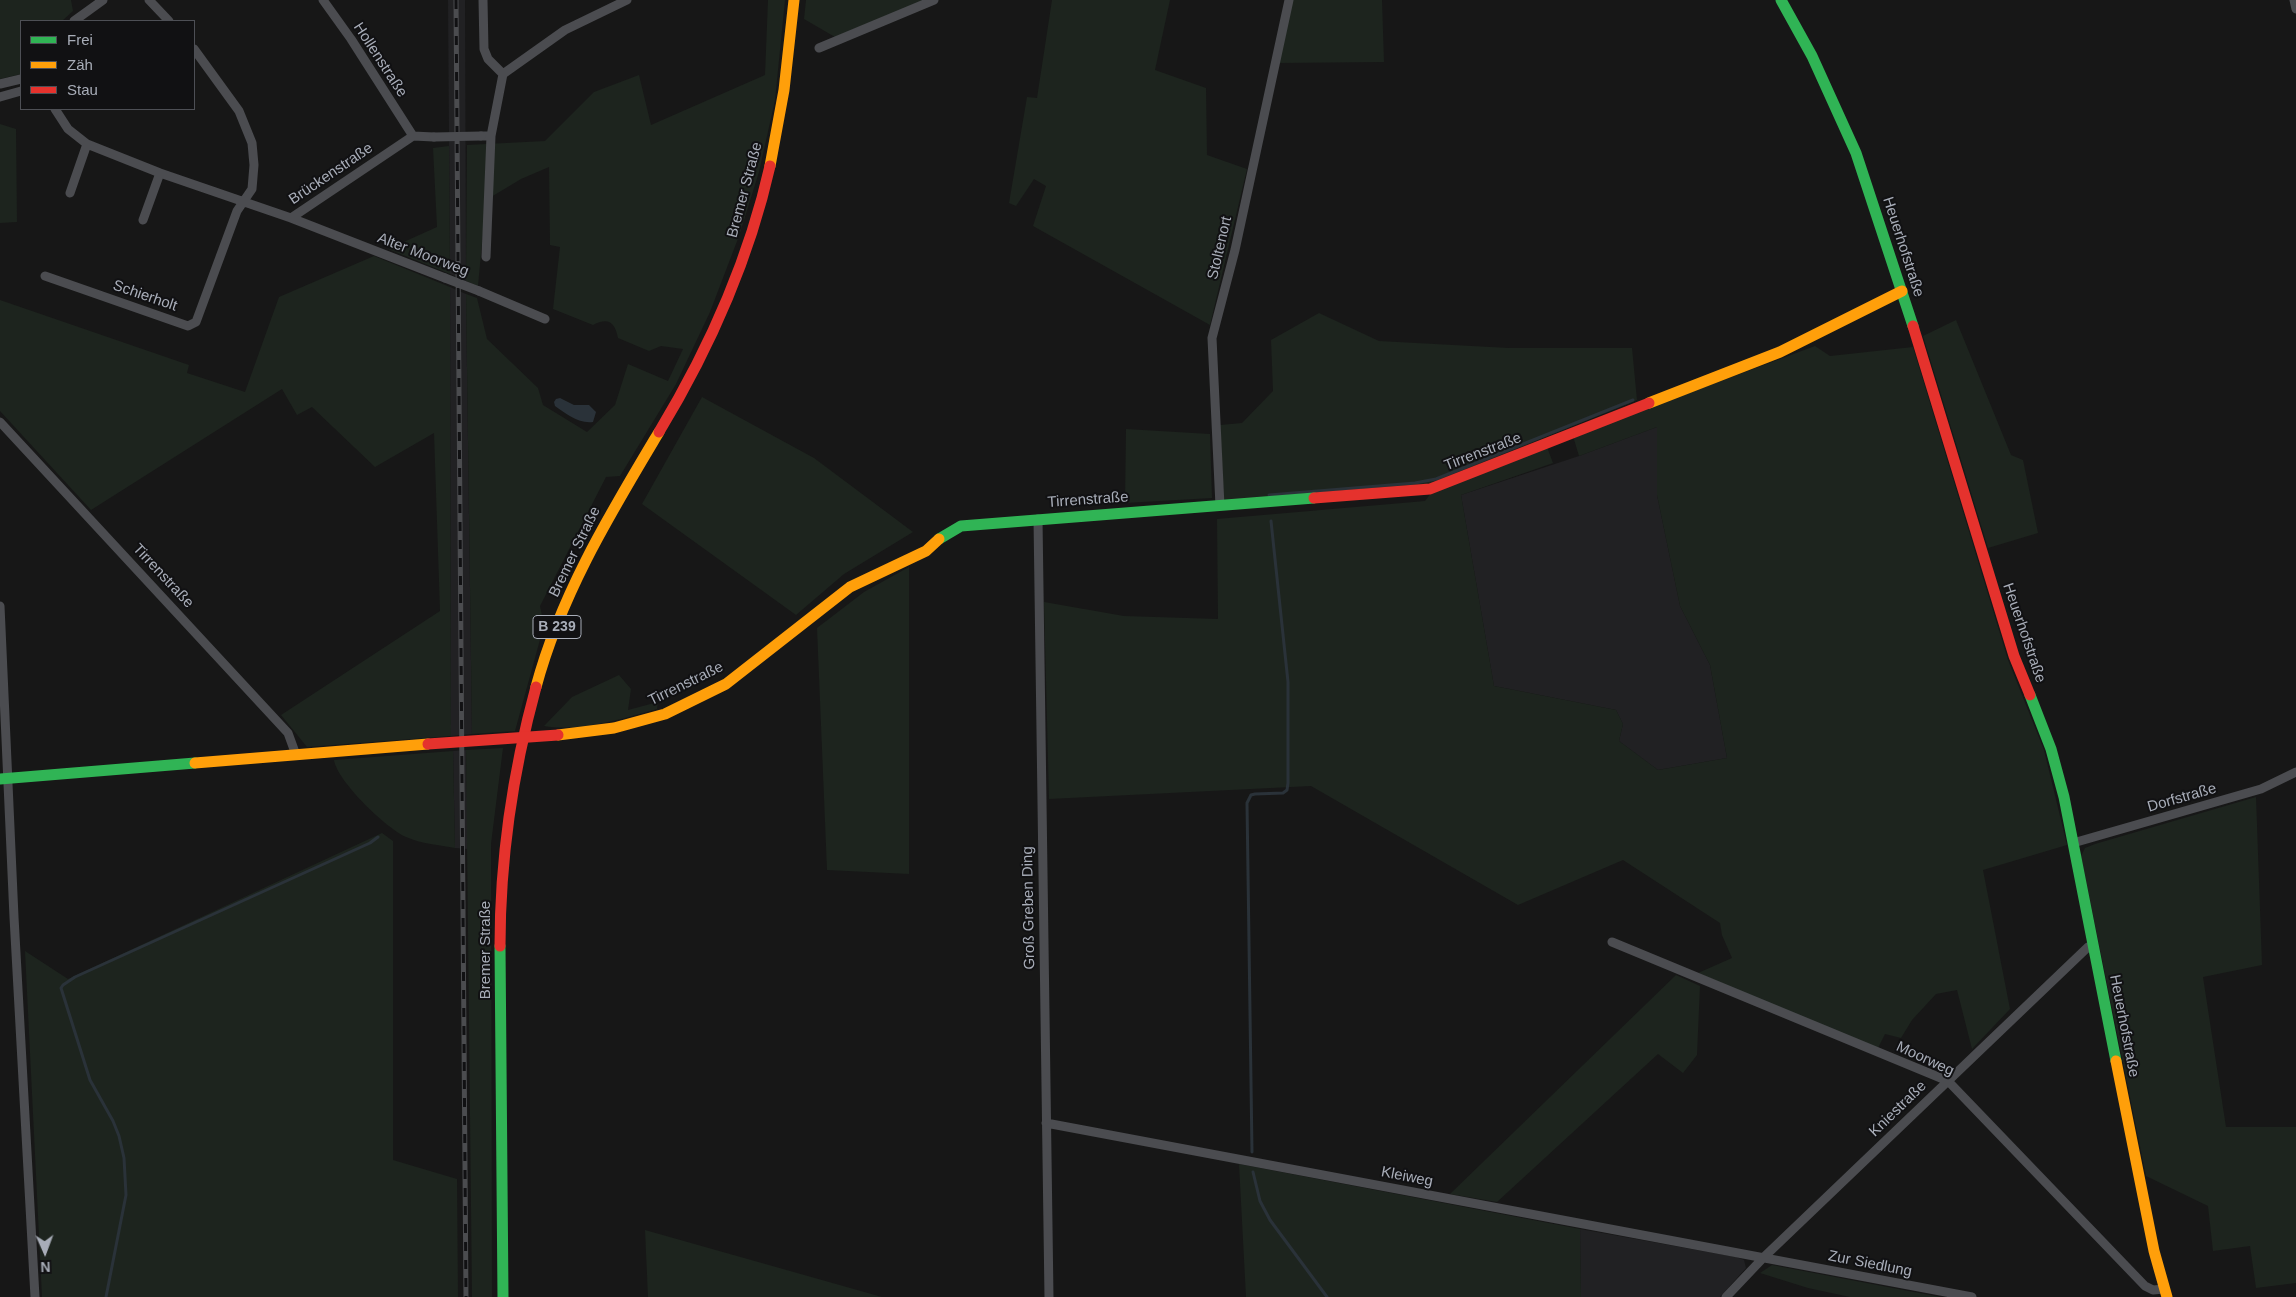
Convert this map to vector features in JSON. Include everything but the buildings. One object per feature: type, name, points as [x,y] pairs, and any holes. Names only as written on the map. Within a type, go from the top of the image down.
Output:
[{"type":"street","points":[[75,20],[104,0]]},
{"type":"street","points":[[149,0],[168,20]]},
{"type":"street","name":"Hollenstraße","points":[[323,0],[351,39],[412,136]]},
{"type":"street","points":[[483,0],[484,48],[488,59],[503,74]]},
{"type":"street","points":[[486,257],[486,136],[503,74],[565,30],[627,0]]},
{"type":"street","name":"Bremer Straße","points":[[503,1297],[500,912],[503,856],[510,799],[520,749],[533,697],[558,622],[589,552],[698,361],[749,237],[768,174],[783,101],[794,0]]},
{"type":"street","points":[[819,48],[934,0]]},
{"type":"street","name":"Stoltenort","points":[[1220,506],[1212,338],[1235,250],[1289,0]]},
{"type":"street","name":"Heuerhofstraße","points":[[1781,0],[1812,56],[1856,153],[1902,291],[2014,656],[2051,749],[2073,843],[2154,1251],[2165,1293]]},
{"type":"street","points":[[2294,0],[2296,9]]},
{"type":"street","name":"Schierholt","points":[[45,276],[188,326],[196,322],[237,210],[252,189],[254,164],[252,143],[238,112],[195,50]]},
{"type":"street","points":[[0,84],[20,80]]},
{"type":"street","points":[[0,97],[20,91]]},
{"type":"street","name":"Brückenstraße","points":[[56,110],[68,129],[87,144],[160,173],[291,218],[412,136]]},
{"type":"street","points":[[412,136],[486,136]]},
{"type":"street","points":[[70,193],[87,144]]},
{"type":"street","points":[[143,220],[160,173]]},
{"type":"street","name":"Alter Moorweg","points":[[291,218],[479,291],[545,319]]},
{"type":"street","name":"Tirrenstraße","points":[[4,778],[558,735],[614,728],[665,714],[726,684],[850,588],[926,552],[953,529],[961,526],[1430,489],[1780,352],[1902,291]]},
{"type":"street","name":"Tirrenstraße","points":[[0,422],[288,733],[296,755]]},
{"type":"street","name":"Groß Greben Ding","points":[[1038,519],[1049,1297]]},
{"type":"street","points":[[0,606],[4,778],[36,1297]]},
{"type":"street","name":"Dorfstraße","points":[[2073,843],[2261,789],[2296,772]]},
{"type":"street","name":"Moorweg","points":[[1612,942],[1948,1081],[2145,1286],[2165,1293]]},
{"type":"street","name":"Kniestraße","points":[[1726,1297],[1764,1257],[2088,947],[2093,946]]},
{"type":"street","name":"Kleiweg","points":[[1046,1123],[1764,1257]]},
{"type":"street","name":"Zur Siedlung","points":[[1764,1257],[1972,1297]]},
{"type":"shaded area","points":[[0,0],[71,0],[73,11],[63,20],[20,20],[20,74],[0,79]]},
{"type":"shaded area","points":[[448,0],[465,0],[466,281],[450,274]]},
{"type":"shaded area","points":[[768,0],[785,0],[775,100],[759,172],[739,236],[710,312],[676,384],[620,476],[606,477],[540,606],[544,625],[515,731],[472,734],[466,294],[477,298],[487,339],[538,388],[543,405],[587,432],[615,405],[628,364],[668,381],[683,349],[661,346],[649,351],[618,338],[615,328],[610,322],[603,321],[593,325],[553,309],[560,247],[550,245],[549,167],[521,179],[486,200],[478,286],[466,281],[467,145],[545,141],[594,92],[639,75],[651,125],[765,75]]},
{"type":"shaded area","points":[[806,0],[925,0],[835,37],[804,19]]},
{"type":"shaded area","points":[[1052,0],[1170,0],[1155,70],[1206,88],[1207,155],[1247,169],[1210,325],[1033,226],[1046,186],[1034,179],[1016,206],[1009,203],[1027,97],[1037,98]]},
{"type":"shaded area","points":[[1292,0],[1382,0],[1384,62],[1277,63]]},
{"type":"shaded area","points":[[0,124],[16,129],[17,222],[0,223]]},
{"type":"shaded area","points":[[449,146],[450,274],[388,249],[437,227],[433,148]]},
{"type":"shaded area","points":[[374,256],[450,287],[451,736],[307,747],[281,715],[440,611],[434,433],[375,467],[312,407],[297,415],[282,389],[91,510],[0,411],[0,300],[189,365],[187,373],[245,392],[279,297]]},
{"type":"shaded area","points":[[450,287],[466,294],[472,734],[451,736]]},
{"type":"shaded area","points":[[1319,313],[1379,341],[1509,348],[1632,348],[1637,400],[1430,484],[1224,503],[1220,425],[1242,423],[1273,391],[1271,340]]},
{"type":"shaded area","points":[[1956,320],[2011,455],[2023,460],[2038,533],[1988,548],[1923,336]]},
{"type":"shaded area","points":[[1815,346],[1830,356],[1913,347],[2008,660],[2044,750],[2067,845],[1983,870],[2010,1009],[1972,1049],[1957,990],[1936,994],[1912,1020],[1901,1038],[1885,1034],[1877,1050],[1698,973],[1732,958],[1722,935],[1720,923],[1623,860],[1518,905],[1311,786],[1049,799],[1044,602],[1124,616],[1218,619],[1217,519],[1425,501],[1431,493],[1547,447],[1553,463],[1461,495],[1494,686],[1616,710],[1623,724],[1619,741],[1658,770],[1727,758],[1710,665],[1680,606],[1657,495],[1657,427],[1579,456],[1573,436]]},
{"type":"shaded area","points":[[702,397],[814,458],[913,532],[844,574],[796,615],[642,504]]},
{"type":"shaded area","points":[[560,398],[574,405],[589,405],[596,412],[593,422],[578,420],[555,406],[554,402]]},
{"type":"shaded area","points":[[1657,427],[1657,495],[1680,606],[1710,665],[1727,758],[1658,770],[1619,741],[1623,724],[1616,710],[1494,686],[1461,495],[1579,456]]},
{"type":"shaded area","points":[[1126,429],[1210,434],[1212,498],[1125,503]]},
{"type":"shaded area","points":[[909,567],[909,874],[827,870],[817,628],[864,592]]},
{"type":"shaded area","points":[[619,675],[631,689],[628,710],[658,702],[657,709],[601,724],[572,727],[544,726],[572,697]]},
{"type":"shaded area","points":[[503,748],[491,844],[492,1297],[472,1297],[466,750]]},
{"type":"shaded area","points":[[466,750],[468,849],[455,848],[453,751]]},
{"type":"shaded area","points":[[453,751],[455,848],[418,841],[397,832],[375,814],[353,791],[337,769],[334,760]]},
{"type":"shaded area","points":[[2256,797],[2262,965],[2203,977],[2226,1127],[2296,1127],[2296,1283],[2256,1288],[2250,1246],[2213,1251],[2208,1206],[2146,1176],[2081,856],[2085,848],[2095,844]]},
{"type":"shaded area","points":[[382,833],[393,841],[393,1160],[457,1179],[458,1297],[42,1297],[25,951],[68,979]]},
{"type":"shaded area","points":[[1676,975],[1700,986],[1697,1055],[1683,1073],[1658,1054],[1497,1202],[1450,1194]]},
{"type":"shaded area","points":[[1239,1164],[1580,1229],[1581,1297],[1246,1297]]},
{"type":"shaded area","points":[[1580,1229],[1736,1257],[1744,1260],[1746,1268],[1720,1297],[1581,1297]]},
{"type":"shaded area","points":[[645,1230],[882,1297],[648,1297]]},
{"type":"shaded area","points":[[1772,1265],[1940,1297],[1850,1297],[1808,1288],[1760,1273]]},
{"type":"waterway","points":[[1269,495],[1415,483],[1436,479],[1633,400]]},
{"type":"waterway","points":[[1252,1152],[1247,803],[1251,795],[1283,793],[1287,790],[1288,783],[1288,682],[1271,521]]},
{"type":"waterway","points":[[106,1297],[126,1195],[124,1158],[113,1121],[90,1080],[61,988],[75,977],[370,843],[378,837]]},
{"type":"waterway","points":[[1253,1172],[1260,1201],[1270,1220],[1327,1297]]},
{"type":"railway","points":[[456,0],[466,1297]]},
{"type":"traffic: fast","points":[[1781,0],[1812,56],[1856,153],[1913,326]]},
{"type":"traffic: fast","points":[[939,539],[961,526],[1314,498]]},
{"type":"traffic: fast","points":[[2030,695],[2051,749],[2064,797],[2116,1061]]},
{"type":"traffic: fast","points":[[0,779],[195,763]]},
{"type":"traffic: fast","points":[[500,946],[503,1297]]},
{"type":"traffic: slow","points":[[770,166],[784,90],[794,0]]},
{"type":"traffic: slow","points":[[1649,403],[1780,352],[1902,291]]},
{"type":"traffic: slow","points":[[536,687],[559,619],[588,555],[659,432]]},
{"type":"traffic: slow","points":[[558,735],[614,728],[665,714],[726,684],[850,587],[926,551],[939,539]]},
{"type":"traffic: slow","points":[[195,763],[428,744]]},
{"type":"traffic: slow","points":[[2116,1061],[2154,1251],[2167,1297]]},
{"type":"traffic: jam","points":[[659,432],[694,369],[725,304],[751,235],[770,166]]},
{"type":"traffic: jam","points":[[1913,326],[2014,656],[2030,695]]},
{"type":"traffic: jam","points":[[1314,498],[1430,489],[1649,403]]},
{"type":"traffic: jam","points":[[500,946],[502,880],[509,815],[536,687]]},
{"type":"traffic: jam","points":[[428,744],[558,735]]}]
